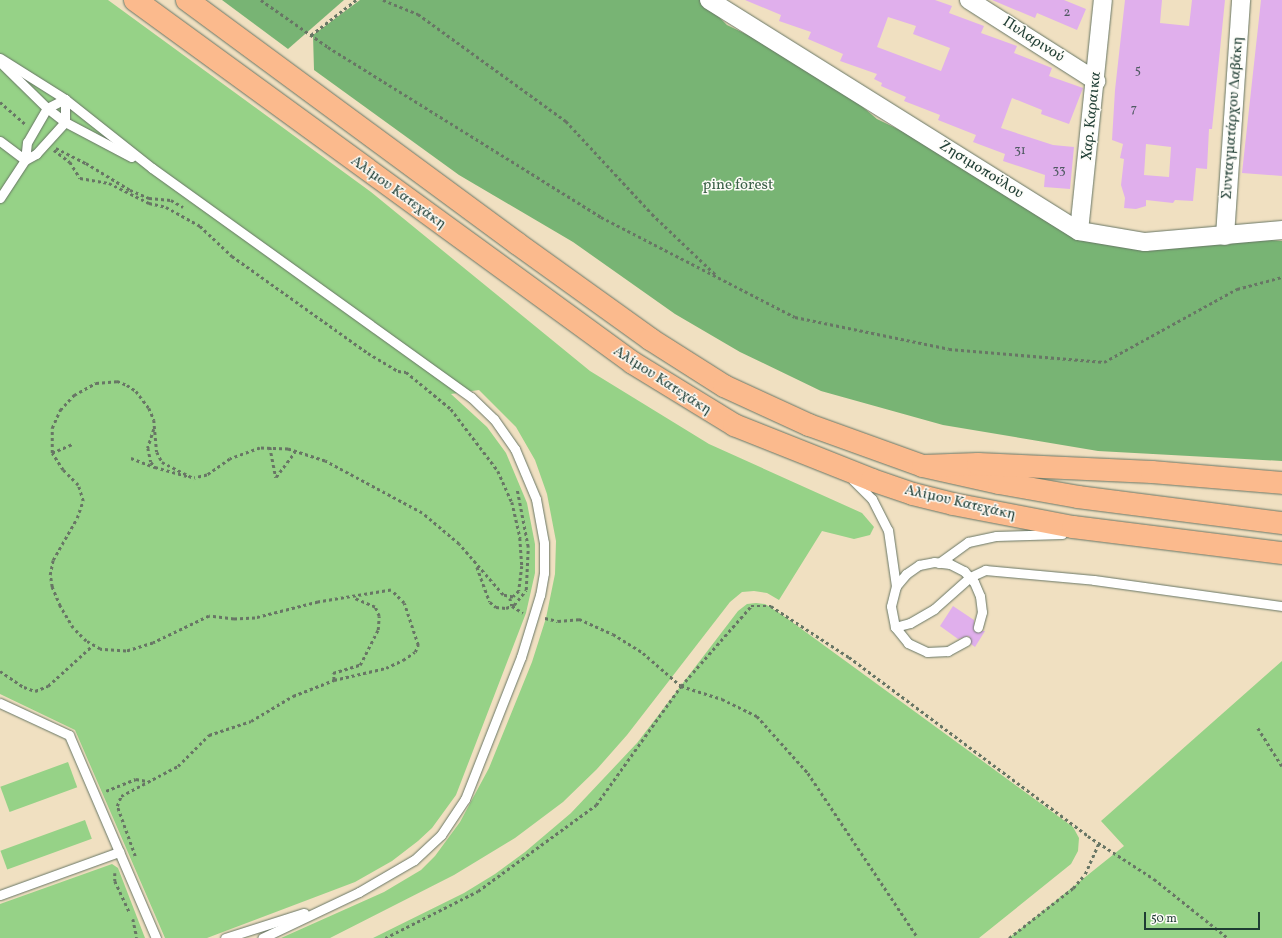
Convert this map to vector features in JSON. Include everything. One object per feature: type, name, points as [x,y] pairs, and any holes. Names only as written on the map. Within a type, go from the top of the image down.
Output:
[{"type":"main road","name":"Αλίμου Κατεχάκη","points":[[135,0],[633,363],[734,425],[830,465],[913,494],[952,504],[1029,520],[1282,553]]},
{"type":"main road","name":"Αλίμου Κατεχάκη","points":[[187,0],[518,244],[650,339],[724,386],[809,425],[923,466],[1040,491],[1282,523]]},
{"type":"main road","points":[[923,466],[978,464],[1152,472],[1282,483]]},
{"type":"street","name":"Ζησιμοπούλου","points":[[709,0],[1079,231],[1145,242],[1282,230]]},
{"type":"street","name":"Πυλαρινού","points":[[969,0],[1096,81]]},
{"type":"street","name":"Χαρ. Καραικα","points":[[1079,231],[1096,81],[1103,0]]},
{"type":"street","name":"Συνταγματάρχου Δαβάκη","points":[[1225,236],[1241,0]]},
{"type":"lane","points":[[0,58],[65,99],[152,168],[471,397],[494,420],[518,454],[541,518],[544,573],[534,615],[481,764],[454,817],[441,835],[414,860],[379,882],[262,938]]},
{"type":"lane","points":[[0,62],[47,108],[65,122],[152,168]]},
{"type":"lane","points":[[25,160],[27,142],[47,108],[65,99]]},
{"type":"lane","points":[[1,193],[25,160],[36,154],[65,122],[65,99]]},
{"type":"lane","points":[[0,142],[25,160]]},
{"type":"lane","points":[[830,465],[856,482],[872,499],[888,530],[896,586],[891,606],[895,627],[908,643],[927,652],[948,651],[966,641]]},
{"type":"lane","points":[[939,563],[968,542],[996,536],[1113,532]]},
{"type":"lane","points":[[896,586],[906,574],[919,565],[939,563],[950,564],[970,577],[980,596],[982,612],[978,627]]},
{"type":"lane","points":[[895,627],[910,623],[934,609],[970,577],[985,570],[1019,571],[1282,606]]},
{"type":"lane","points":[[0,703],[70,735],[156,938]]},
{"type":"lane","points":[[0,895],[119,852]]},
{"type":"lane","points":[[225,938],[328,906]]},
{"type":"path","points":[[261,0],[310,35],[601,218],[796,317],[949,349],[1104,362],[1237,289],[1282,276]]},
{"type":"path","points":[[310,35],[356,0]]},
{"type":"path","points":[[383,0],[418,14],[566,121],[652,214],[718,278]]},
{"type":"path","points":[[45,143],[86,163],[130,190],[150,198],[171,200],[190,211]]},
{"type":"path","points":[[45,143],[70,162],[80,178],[109,183],[142,201],[166,207],[200,226],[232,256],[368,353],[398,371],[406,372],[451,409],[498,471],[512,502],[520,538],[522,566],[519,591],[510,598]]},
{"type":"path","points":[[405,365],[411,370]]},
{"type":"path","points":[[97,799],[110,789],[129,781],[142,779],[148,782],[178,766],[208,735],[251,721],[293,696],[334,680],[386,668],[403,660],[415,652],[418,645],[404,603],[398,594],[391,590],[243,619],[209,616],[153,643],[126,650],[109,651],[92,646],[73,628],[52,587],[50,575],[53,560],[77,518],[83,501],[78,484],[63,470],[52,453],[52,428],[60,410],[74,395],[96,383],[117,382],[136,391],[149,408],[154,428],[157,452],[162,462],[194,478]]},
{"type":"path","points":[[154,428],[148,454],[155,467]]},
{"type":"path","points":[[52,453],[72,444]]},
{"type":"path","points":[[130,458],[194,478],[206,475],[250,450],[270,448],[295,452],[338,466],[422,513],[449,533],[503,595],[510,598]]},
{"type":"path","points":[[270,448],[276,477],[295,452]]},
{"type":"path","points":[[476,565],[490,602],[501,608],[512,606],[526,590],[528,576],[526,534],[516,485]]},
{"type":"path","points":[[334,680],[334,673],[360,664],[378,630],[379,616],[375,607],[352,597]]},
{"type":"path","points":[[510,598],[512,606],[519,612],[558,621],[579,619],[613,634],[643,653],[680,686],[722,699],[757,716],[808,773],[918,938]]},
{"type":"path","points":[[385,938],[478,891],[596,805],[680,686],[751,606],[770,606],[849,657],[1099,843],[1154,879],[1228,938]]},
{"type":"path","points":[[0,671],[24,687],[36,691],[48,686],[92,646]]},
{"type":"path","points":[[1258,728],[1282,766]]},
{"type":"path","points":[[1009,938],[1073,888],[1085,874],[1099,843]]},
{"type":"green space","points":[[0,0],[108,0],[371,192],[590,371],[709,444],[862,513],[874,527],[870,535],[854,539],[822,531],[779,600],[767,593],[754,591],[742,592],[730,602],[627,735],[597,769],[563,802],[515,838],[454,875],[330,938],[281,938],[384,892],[421,870],[435,856],[460,822],[489,768],[532,662],[546,618],[555,574],[556,541],[547,494],[535,460],[516,427],[479,390],[451,394],[487,427],[506,453],[527,503],[535,544],[535,573],[526,613],[456,795],[432,828],[418,841],[392,861],[355,882],[207,938],[165,938],[75,730],[0,694]]},
{"type":"green space","points":[[222,0],[344,0],[288,49]]},
{"type":"green space","name":"pine forest","points":[[360,0],[702,0],[727,25],[815,67],[877,119],[976,167],[1055,217],[1144,242],[1223,236],[1282,241],[1282,461],[1098,451],[943,425],[821,391],[740,352],[675,314],[573,242],[459,175],[314,70],[313,35]]},
{"type":"green space","points":[[747,604],[765,604],[781,614],[1073,827],[1079,838],[1078,851],[1071,864],[979,938],[373,938],[464,893],[495,874],[525,852],[571,813],[637,743],[738,611]]},
{"type":"green space","points":[[1282,661],[1282,938],[1009,938],[1124,846],[1101,821]]},
{"type":"green space","points":[[68,762],[77,787],[10,812],[0,787]]},
{"type":"green space","points":[[85,820],[92,839],[7,870],[0,851]]},
{"type":"green space","points":[[112,864],[118,868],[145,938],[0,938],[0,904]]},
{"type":"building","points":[[745,0],[935,0],[952,6],[949,13],[984,26],[981,33],[1017,46],[1014,53],[1052,68],[1049,76],[1083,88],[1069,124],[1041,114],[1042,110],[1012,98],[1001,128],[1053,145],[1074,147],[1070,189],[1044,187],[1045,175],[1003,161],[1005,154],[973,142],[976,135],[938,120],[940,115],[904,101],[906,97],[881,86],[882,83],[874,79],[877,74],[840,61],[843,54],[808,39],[811,32],[779,21],[781,15]],"holes":[[[888,17],[916,26],[913,34],[950,48],[941,71],[877,47]]]},
{"type":"building","points":[[992,0],[1064,0],[1086,9],[1077,30],[1037,13],[1035,18]]},
{"type":"building","points":[[1125,0],[1162,0],[1160,23],[1189,26],[1192,0],[1225,0],[1212,129],[1209,129],[1207,169],[1196,168],[1193,201],[1175,200],[1173,203],[1146,200],[1146,206],[1136,209],[1124,208],[1125,198],[1121,185],[1124,159],[1120,158],[1123,144],[1112,140],[1115,90]],"holes":[[[1146,144],[1171,147],[1169,177],[1144,175]]]},
{"type":"building","points":[[1261,0],[1282,0],[1282,176],[1242,173]]},
{"type":"building","points":[[953,606],[974,620],[974,631],[985,631],[975,647],[971,644],[969,636],[958,639],[940,626]]}]
